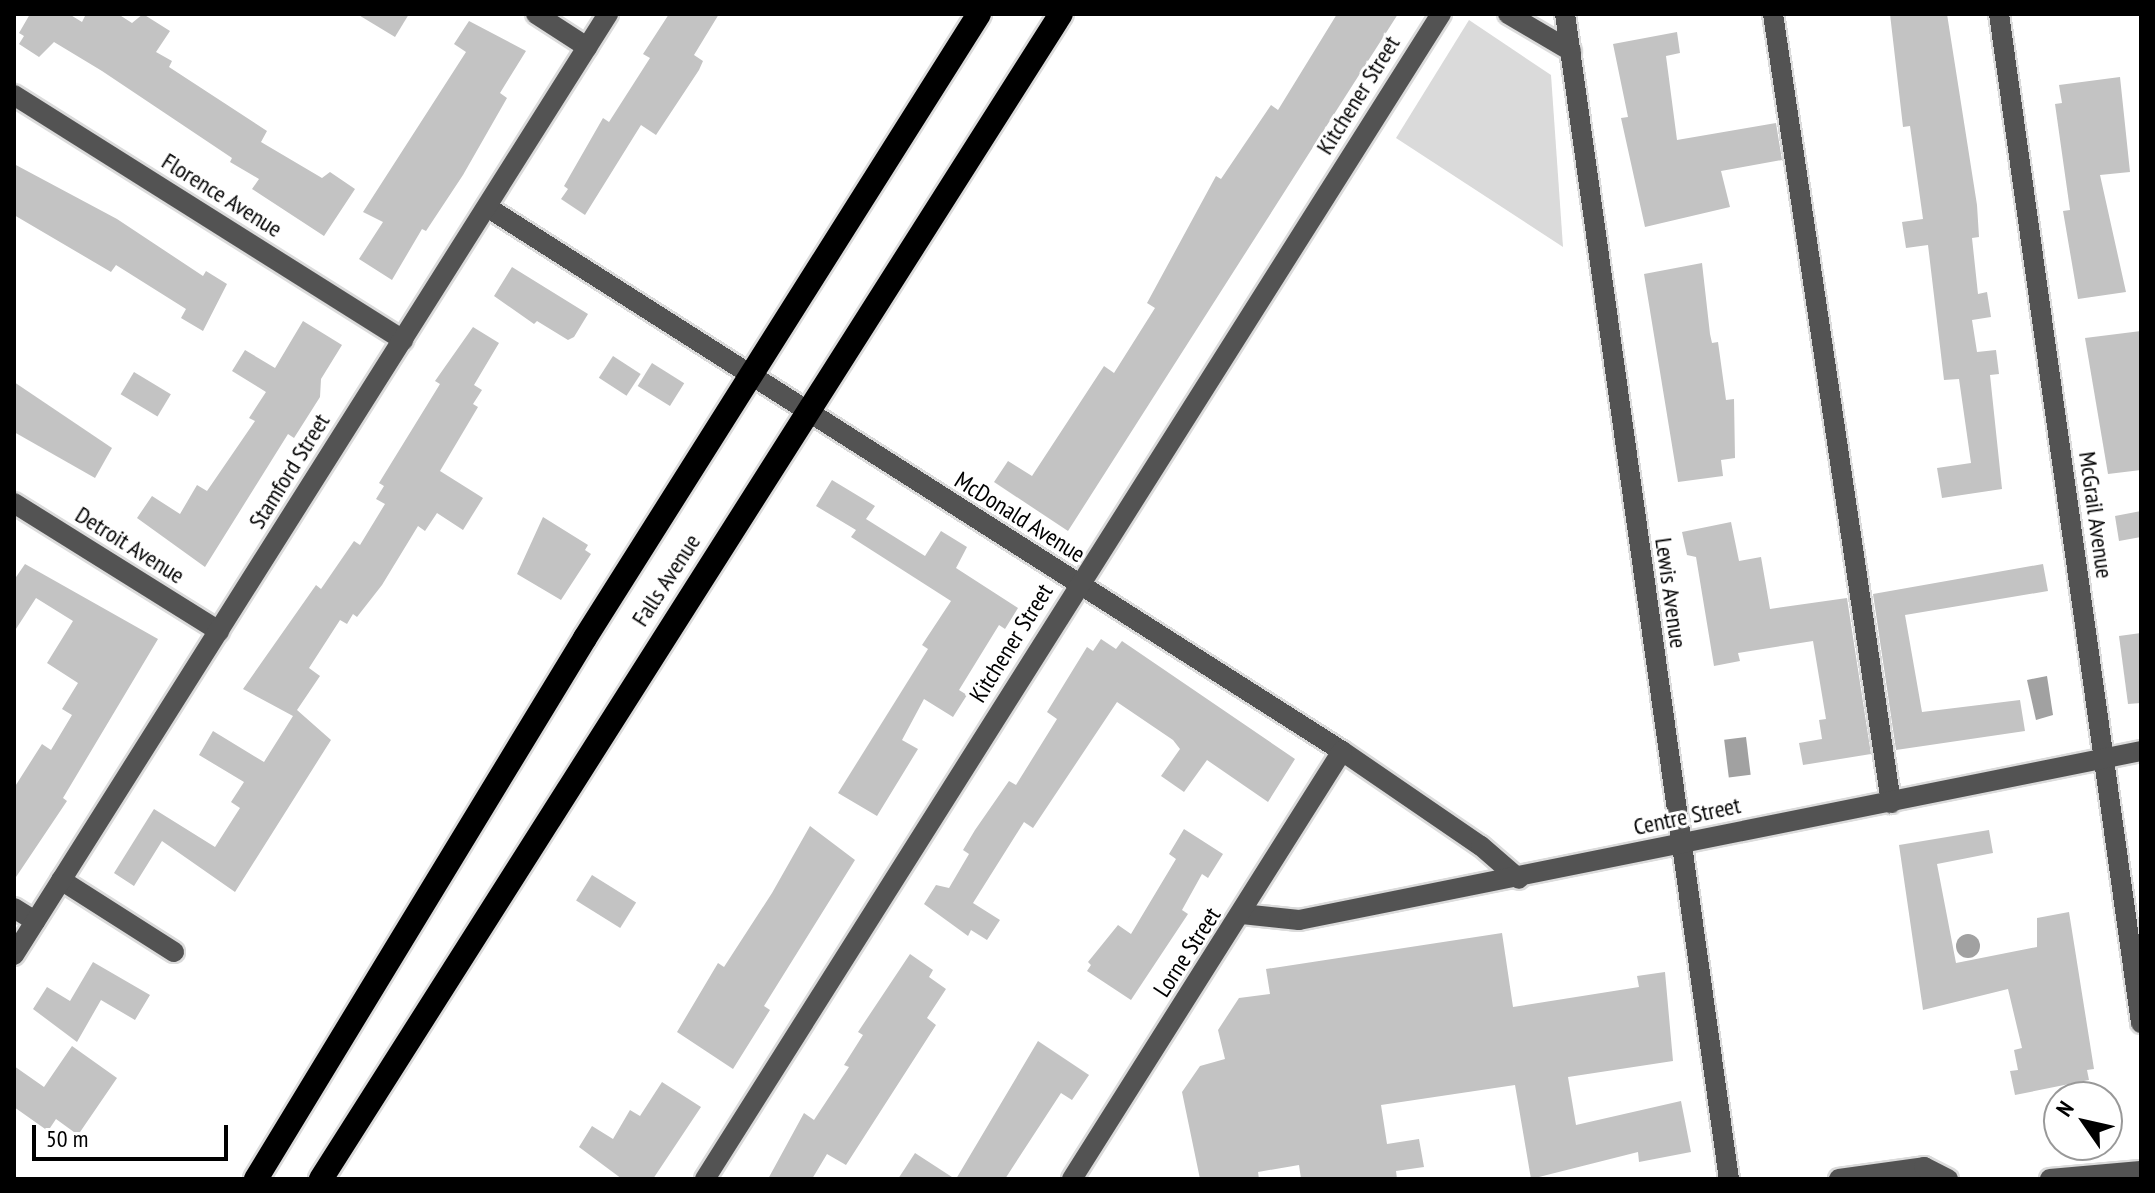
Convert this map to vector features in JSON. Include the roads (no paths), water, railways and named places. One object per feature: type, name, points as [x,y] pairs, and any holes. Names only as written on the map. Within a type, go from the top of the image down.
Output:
[{"type":"highway","name":"Falls Avenue","points":[[256,1179],[749,377],[979,14]]},
{"type":"highway","name":"Falls Avenue","points":[[321,1179],[1061,14]]},
{"type":"highway","points":[[275,1179],[374,988]]},
{"type":"street","points":[[536,14],[587,47]]},
{"type":"street","name":"Stamford Street","points":[[14,955],[608,14]]},
{"type":"street","name":"Kitchener Street","points":[[705,1179],[1441,14]]},
{"type":"street","points":[[1508,14],[1571,51]]},
{"type":"street","name":"Lewis Avenue","points":[[1565,14],[1729,1179]]},
{"type":"street","points":[[1773,14],[1891,803]]},
{"type":"street","name":"McGrail Avenue","points":[[1999,14],[2141,1023]]},
{"type":"street","name":"Florence Avenue","points":[[14,95],[403,340]]},
{"type":"street","name":"McDonald Avenue","points":[[487,207],[749,377],[1342,751],[1481,846],[1519,879]]},
{"type":"street","name":"Detroit Avenue","points":[[14,503],[219,631]]},
{"type":"street","name":"Lorne Street","points":[[1072,1179],[1342,751]]},
{"type":"street","name":"Centre Street","points":[[1242,914],[1299,920],[1519,879],[2141,751]]},
{"type":"street","points":[[61,880],[174,952]]},
{"type":"street","points":[[14,908],[35,921]]},
{"type":"street","points":[[1839,1179],[1924,1167],[1948,1179]]},
{"type":"street","points":[[2050,1179],[2141,1171]]}]
